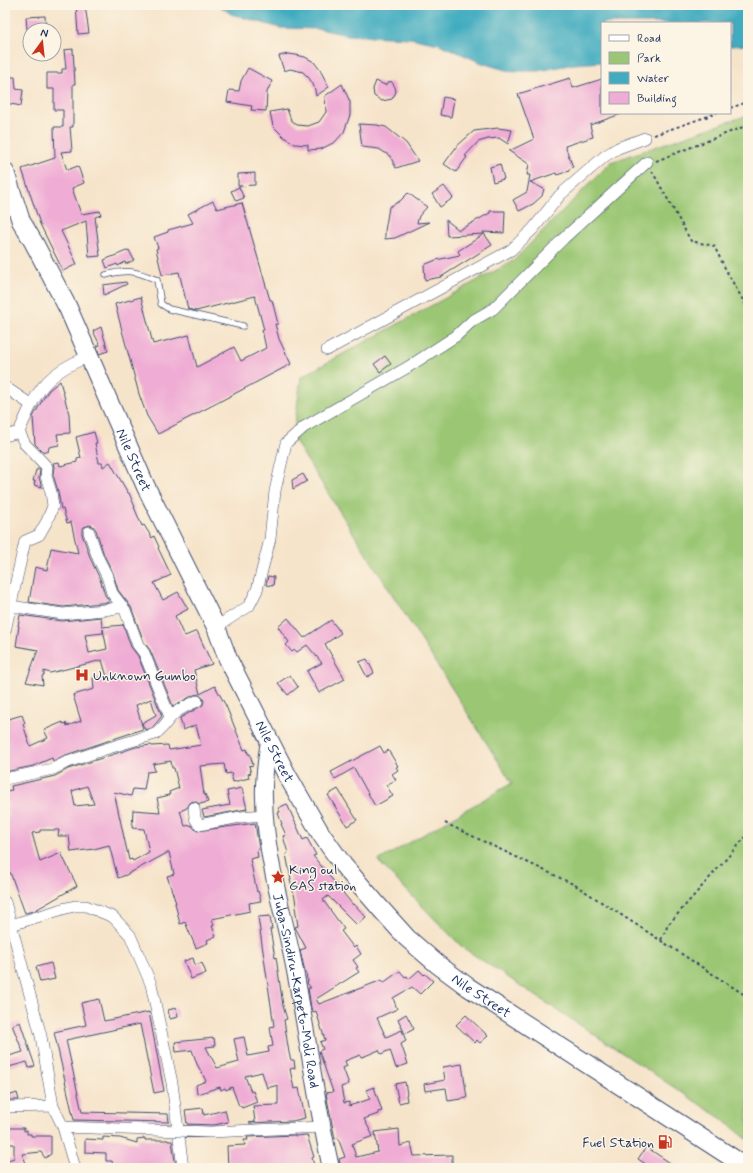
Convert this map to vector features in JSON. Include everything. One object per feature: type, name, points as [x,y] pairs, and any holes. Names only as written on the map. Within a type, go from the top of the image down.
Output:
[{"type":"main road","name":"Nile Street","points":[[5,172],[21,221],[68,308],[88,357],[146,487],[216,627],[228,659],[290,782],[321,834],[358,883],[407,938],[437,964],[468,987],[748,1168]]},
{"type":"main road","name":"Juba-Sindiru-Karpeto-Moli Road","points":[[269,741],[264,782],[264,815],[270,861],[295,970],[322,1127],[331,1168]]},
{"type":"street","points":[[327,350],[511,250],[532,229],[560,195],[604,156],[618,148],[646,138]]},
{"type":"street","points":[[216,627],[250,606],[257,590],[270,539],[275,491],[286,444],[304,427],[408,368],[456,336],[472,321],[493,309],[569,233],[647,162]]},
{"type":"street","points":[[5,631],[25,541],[39,535],[47,522],[53,506],[51,492],[46,476],[46,467],[25,444],[19,432],[30,404],[44,384],[61,369],[88,357]]},
{"type":"street","points":[[5,387],[30,404]]},
{"type":"street","points":[[5,436],[19,432]]},
{"type":"street","points":[[89,532],[98,558],[107,576],[112,593],[125,610],[138,645],[144,653],[170,717]]},
{"type":"street","points":[[10,606],[63,614],[123,607]]},
{"type":"street","points":[[5,779],[53,769],[65,763],[102,750],[155,734],[161,730],[170,717],[180,709],[197,701]]},
{"type":"street","points":[[194,808],[195,818],[198,825],[264,815]]},
{"type":"street","points":[[5,902],[41,1036],[53,1106],[63,1127],[75,1168]]},
{"type":"street","points":[[11,925],[66,908],[80,906],[97,910],[113,917],[130,935],[151,984],[172,1083],[183,1168]]},
{"type":"street","points":[[5,1107],[53,1106]]},
{"type":"street","points":[[63,1127],[210,1132],[322,1127]]},
{"type":"lane","points":[[106,275],[128,271],[140,273],[157,280],[161,304],[169,309],[243,326]]},
{"type":"path","points":[[731,108],[748,102]]},
{"type":"path","points":[[646,138],[714,114]]},
{"type":"path","points":[[748,125],[657,160],[647,162],[691,241],[714,246],[748,309]]},
{"type":"path","points":[[445,824],[575,885],[748,997]]},
{"type":"path","points":[[661,940],[668,925],[748,834]]},
{"type":"green space","points":[[748,115],[748,1140],[725,1121],[462,947],[378,861],[512,783],[293,438],[301,377],[513,261],[611,162]]},
{"type":"water","points":[[221,5],[748,5],[748,45],[731,46],[731,22],[601,22],[601,62],[574,64],[539,71],[509,71],[482,63],[439,44],[410,38],[347,35],[320,29],[280,28],[231,14],[221,7]]},
{"type":"building","points":[[76,5],[85,5],[89,33],[78,34]]},
{"type":"building","points":[[45,16],[46,22],[26,22],[26,17]]},
{"type":"building","points":[[73,49],[75,84],[73,84],[73,127],[70,127],[72,151],[61,152],[67,170],[78,166],[84,183],[72,188],[81,214],[100,211],[101,215],[95,217],[100,256],[89,257],[86,221],[61,231],[77,264],[63,271],[40,224],[22,169],[55,158],[54,127],[63,127],[63,110],[54,110],[54,89],[47,89],[47,73],[62,73],[62,69],[66,69],[64,50]]},
{"type":"building","points":[[288,54],[305,57],[314,62],[329,87],[316,96],[313,84],[303,72],[290,69],[284,71],[279,56]]},
{"type":"building","points":[[248,68],[272,81],[267,92],[266,111],[251,110],[252,106],[227,102],[229,90],[239,91],[241,81]]},
{"type":"building","points":[[7,77],[15,77],[16,89],[23,90],[21,106],[6,103]]},
{"type":"building","points":[[570,78],[573,88],[601,79],[601,114],[621,114],[590,125],[593,137],[565,146],[573,167],[569,169],[569,171],[557,175],[556,173],[530,182],[544,189],[542,196],[533,204],[519,211],[513,200],[527,192],[530,175],[527,175],[529,164],[509,151],[534,139],[518,94]]},
{"type":"building","points":[[376,81],[385,85],[391,81],[396,92],[392,99],[382,101],[374,96],[373,89]]},
{"type":"building","points":[[342,84],[350,102],[350,115],[344,132],[335,142],[321,149],[308,150],[308,145],[295,144],[284,137],[273,126],[270,112],[287,109],[291,120],[297,125],[308,126],[319,122],[326,112],[325,96]]},
{"type":"building","points":[[443,97],[454,99],[451,117],[440,115]]},
{"type":"building","points":[[359,124],[386,127],[406,143],[418,161],[396,168],[390,156],[379,149],[362,147]]},
{"type":"building","points":[[498,128],[512,130],[508,144],[499,138],[478,142],[465,156],[467,157],[456,172],[444,164],[457,146],[474,131]]},
{"type":"building","points":[[500,164],[504,179],[493,182],[490,167]]},
{"type":"building","points":[[255,173],[255,185],[238,186],[238,174]]},
{"type":"building","points":[[444,186],[453,198],[440,207],[432,194]]},
{"type":"building","points":[[239,187],[244,198],[236,201],[231,191]]},
{"type":"building","points":[[408,193],[427,207],[419,216],[417,223],[429,222],[395,238],[385,239],[389,207],[400,201]]},
{"type":"building","points":[[213,201],[217,209],[242,203],[270,300],[272,300],[278,324],[275,324],[279,339],[291,364],[158,434],[147,416],[139,394],[115,304],[141,297],[153,344],[189,335],[197,367],[234,347],[241,361],[266,348],[262,330],[264,330],[255,296],[196,311],[188,309],[179,272],[162,275],[156,249],[158,248],[154,237],[168,232],[168,230],[193,223],[188,214]]},
{"type":"building","points":[[490,211],[505,211],[504,233],[483,232],[492,245],[441,277],[425,280],[424,265],[436,260],[460,255],[458,251],[484,234],[447,236],[446,220],[459,230],[490,213]]},
{"type":"building","points":[[129,250],[134,260],[126,264],[125,262],[118,266],[117,264],[107,268],[104,260]]},
{"type":"building","points":[[126,282],[127,284],[104,295],[103,285]]},
{"type":"building","points":[[101,327],[108,351],[99,354],[97,346],[100,345],[93,331]]},
{"type":"building","points":[[385,356],[391,364],[380,372],[374,364]]},
{"type":"building","points":[[60,381],[69,414],[70,433],[57,434],[59,445],[49,447],[48,452],[42,451],[35,444],[33,417],[49,390]]},
{"type":"building","points":[[94,432],[97,443],[95,443],[99,463],[102,463],[103,467],[110,462],[129,493],[142,526],[144,525],[152,538],[154,536],[171,575],[154,583],[163,600],[178,592],[188,609],[175,616],[182,632],[185,636],[197,631],[212,664],[194,670],[200,694],[215,686],[226,706],[244,750],[247,749],[248,754],[250,754],[253,765],[249,766],[251,773],[248,774],[249,778],[233,782],[231,773],[226,774],[224,764],[200,766],[204,795],[205,794],[208,802],[200,804],[193,801],[187,808],[180,811],[185,826],[191,825],[197,831],[255,823],[259,849],[257,851],[258,857],[250,859],[257,892],[258,891],[261,901],[249,903],[250,911],[212,919],[214,925],[212,926],[216,936],[207,940],[208,943],[196,948],[185,922],[180,924],[176,903],[167,876],[174,874],[169,852],[118,878],[109,845],[94,849],[71,852],[69,836],[58,836],[59,830],[40,830],[40,832],[32,833],[40,862],[61,853],[77,886],[34,911],[25,913],[10,872],[5,874],[5,818],[9,817],[5,791],[12,790],[11,786],[55,776],[68,769],[136,747],[168,745],[169,750],[201,745],[196,725],[183,730],[180,718],[203,705],[203,698],[198,694],[194,695],[173,706],[150,650],[144,642],[131,607],[118,590],[113,573],[104,555],[96,530],[93,526],[90,525],[84,527],[82,534],[105,595],[110,602],[63,607],[29,602],[35,567],[47,570],[51,548],[78,553],[71,522],[67,523],[63,509],[61,509],[58,491],[53,475],[53,463],[59,462],[60,466],[77,462],[77,459],[81,458],[76,437]],"holes":[[[171,761],[179,788],[169,792],[170,795],[157,798],[160,812],[133,810],[132,828],[144,829],[149,852],[133,861],[132,859],[129,860],[114,792],[131,796],[133,789],[144,790],[147,772],[155,771],[153,764]],[[87,786],[94,804],[75,806],[72,791]]]},
{"type":"building","points":[[38,468],[40,469],[39,478],[42,487],[34,485],[35,481],[33,481]]},
{"type":"building","points":[[303,474],[307,481],[293,489],[292,480]]},
{"type":"building","points":[[268,576],[274,577],[273,586],[266,585]]},
{"type":"building","points":[[20,615],[62,621],[101,617],[102,627],[123,624],[131,647],[138,656],[162,716],[152,728],[145,730],[142,723],[156,715],[151,699],[136,705],[143,729],[63,756],[53,761],[52,758],[33,766],[5,772],[5,720],[22,715],[25,723],[23,724],[30,746],[48,738],[44,730],[63,722],[63,724],[66,723],[67,726],[81,721],[73,695],[94,689],[93,678],[107,677],[102,660],[50,673],[44,671],[44,675],[42,676],[43,685],[26,682],[38,650],[16,646]],"holes":[[[103,629],[107,649],[89,653],[85,635],[103,633]]]},
{"type":"building","points":[[288,618],[304,638],[331,620],[341,633],[325,644],[345,679],[319,693],[307,671],[322,663],[307,645],[297,652],[295,650],[292,652],[286,645],[289,642],[278,627]]},
{"type":"building","points":[[367,659],[374,673],[367,677],[359,662]]},
{"type":"building","points":[[290,675],[298,687],[288,695],[278,683]]},
{"type":"building","points":[[380,746],[384,753],[388,750],[398,766],[396,767],[398,770],[392,774],[396,780],[386,785],[393,796],[375,806],[354,768],[335,779],[331,772]]},
{"type":"building","points":[[242,788],[247,809],[204,817],[202,810],[230,805],[227,791]]},
{"type":"building","points":[[338,789],[357,820],[347,826],[328,795]]},
{"type":"building","points":[[287,804],[303,840],[307,838],[316,855],[313,856],[353,905],[354,904],[366,917],[357,925],[328,896],[323,900],[344,929],[341,931],[354,948],[356,946],[361,954],[353,960],[358,967],[356,968],[359,972],[316,999],[319,1004],[382,980],[383,983],[400,971],[409,979],[419,970],[433,981],[420,994],[412,987],[393,998],[397,1009],[377,1018],[386,1037],[402,1030],[406,1041],[401,1044],[408,1064],[396,1068],[390,1050],[381,1054],[379,1050],[365,1056],[361,1057],[360,1055],[345,1061],[347,1066],[343,1068],[349,1084],[341,1087],[344,1103],[349,1102],[349,1106],[370,1099],[366,1090],[374,1087],[382,1111],[364,1119],[373,1136],[352,1144],[356,1157],[378,1152],[375,1132],[399,1129],[400,1146],[411,1143],[414,1156],[452,1155],[452,1168],[341,1168],[339,1159],[345,1157],[338,1138],[335,1139],[326,1093],[333,1092],[319,1051],[323,1049],[320,1042],[325,1040],[316,1011],[313,1012],[311,1008],[308,988],[311,988],[307,983],[308,980],[300,950],[306,948],[295,927],[298,926],[295,898],[290,880],[286,854],[288,853],[283,836],[286,835],[278,813],[280,812],[278,808]]},
{"type":"building","points":[[270,916],[272,929],[270,929],[275,958],[276,957],[283,1006],[287,1019],[284,1020],[289,1053],[291,1060],[294,1060],[295,1068],[290,1069],[294,1089],[299,1088],[305,1118],[292,1121],[249,1123],[255,1122],[253,1106],[278,1105],[278,1085],[267,1088],[262,1072],[245,1076],[251,1092],[253,1091],[257,1102],[242,1108],[239,1106],[232,1087],[226,1090],[225,1088],[221,1090],[220,1087],[197,1094],[196,1085],[206,1081],[197,1064],[192,1050],[176,1052],[175,1042],[214,1038],[215,1046],[206,1047],[217,1068],[239,1062],[234,1039],[244,1037],[248,1056],[269,1052],[268,1047],[273,1046],[270,1027],[274,1026],[258,917]]},
{"type":"building","points":[[193,958],[195,965],[202,963],[206,973],[191,979],[184,961]]},
{"type":"building","points":[[51,963],[55,979],[40,982],[36,967]]},
{"type":"building","points":[[99,999],[104,1021],[149,1012],[164,1091],[154,1093],[140,1024],[66,1040],[82,1112],[168,1114],[169,1122],[74,1120],[54,1032],[86,1025],[81,1003]]},
{"type":"building","points":[[176,1008],[178,1017],[170,1019],[168,1010]]},
{"type":"building","points":[[406,1014],[414,1029],[405,1034],[398,1019]]},
{"type":"building","points":[[466,1015],[488,1036],[480,1043],[477,1040],[475,1043],[456,1025]]},
{"type":"building","points":[[20,1022],[35,1066],[29,1068],[27,1062],[5,1068],[5,1057],[23,1052],[12,1025]]},
{"type":"building","points":[[462,1064],[467,1098],[448,1101],[446,1088],[425,1091],[424,1084],[445,1080],[443,1067]]},
{"type":"building","points":[[405,1082],[407,1101],[399,1103],[395,1084]]},
{"type":"building","points":[[17,1093],[19,1100],[5,1100],[5,1097]]},
{"type":"building","points":[[203,1108],[204,1115],[225,1110],[228,1122],[214,1125],[187,1124],[185,1110]]},
{"type":"building","points":[[5,1128],[24,1128],[24,1131],[27,1130],[27,1134],[31,1134],[31,1136],[51,1136],[51,1154],[45,1158],[41,1152],[22,1154],[26,1163],[11,1168],[5,1168],[5,1161],[14,1158],[14,1144],[5,1144]]},
{"type":"building","points":[[307,1135],[314,1157],[312,1158],[315,1168],[228,1168],[227,1146],[245,1145],[244,1140],[248,1140],[247,1137]]},
{"type":"building","points":[[103,1137],[120,1138],[137,1143],[137,1139],[145,1138],[145,1140],[172,1141],[176,1168],[113,1168],[112,1161],[106,1161],[106,1153],[85,1152],[85,1139],[103,1140]]},
{"type":"building","points":[[646,1147],[678,1168],[652,1168],[638,1159]]},
{"type":"place","name":"Unknown Gumbo","points":[[82,675]]},
{"type":"place","name":"King oul GAS station","points":[[278,877]]},
{"type":"place","name":"Fuel Station","points":[[665,1142]]}]
